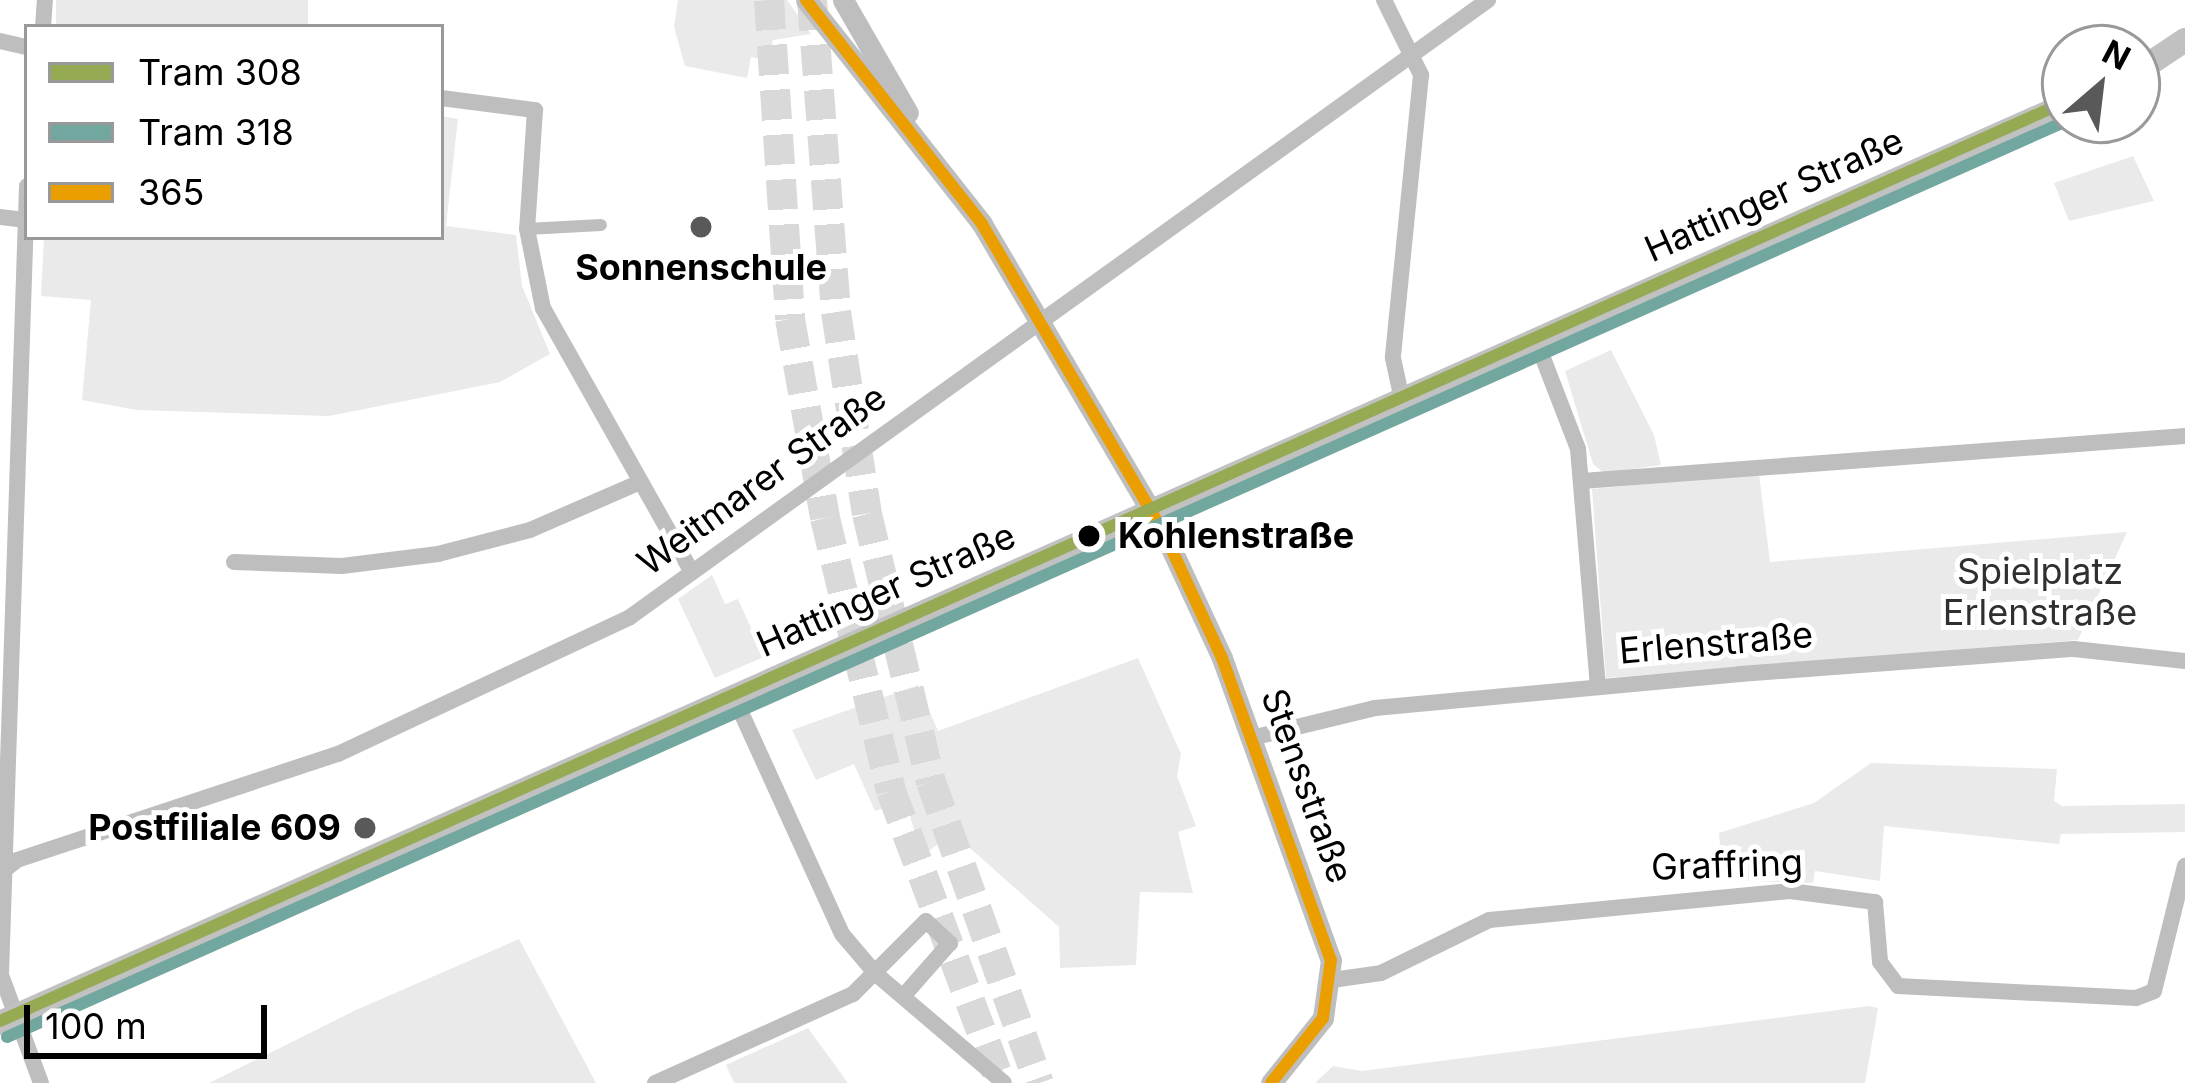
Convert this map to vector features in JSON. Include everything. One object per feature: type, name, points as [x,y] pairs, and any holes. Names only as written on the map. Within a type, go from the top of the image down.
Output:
[{"type":"main road","name":"Hattinger Straße","points":[[6,1021],[2041,116]]},
{"type":"street","points":[[806,0],[860,77],[933,155]]},
{"type":"street","points":[[843,0],[933,155],[1040,319],[1147,513]]},
{"type":"street","points":[[856,0],[872,53]]},
{"type":"street","points":[[1384,0],[1421,75],[1393,358],[1402,400]]},
{"type":"street","name":"Weitmarer Straße","points":[[0,873],[17,860],[338,754],[630,617],[1040,319],[1415,57],[1488,0]]},
{"type":"street","points":[[444,98],[535,110],[527,229],[543,308],[636,484],[692,572]]},
{"type":"street","points":[[0,217],[24,220],[0,873],[2,990],[6,1021],[41,1083]]},
{"type":"street","points":[[527,229],[601,225]]},
{"type":"street","points":[[1536,340],[1569,413],[1582,482],[1598,686]]},
{"type":"street","points":[[1582,482],[2185,436]]},
{"type":"street","points":[[234,562],[341,566],[438,554],[530,530],[636,484]]},
{"type":"street","name":"Stensstraße","points":[[1147,513],[1164,533],[1256,737],[1319,914],[1332,980]]},
{"type":"street","name":"Erlenstraße","points":[[1256,737],[1375,708],[1598,686],[2074,649],[2185,661]]},
{"type":"street","points":[[734,697],[842,934],[876,974],[906,993],[1004,1083]]},
{"type":"street","name":"Graffring","points":[[1332,980],[1381,973],[1489,920],[1790,890],[1874,902],[1880,962],[1898,986],[2136,998],[2154,991],[2185,866]]},
{"type":"street","points":[[655,1083],[853,994],[926,921],[950,943],[906,993]]},
{"type":"street","points":[[1271,1083],[1323,1018],[1332,980]]},
{"type":"green space","points":[[56,0],[308,0],[308,24],[56,24]]},
{"type":"green space","points":[[678,0],[787,0],[811,34],[773,40],[769,60],[751,57],[747,78],[685,66],[674,27]]},
{"type":"green space","points":[[444,117],[458,119],[446,226],[516,235],[522,286],[550,354],[500,382],[329,416],[137,410],[82,400],[91,300],[41,296],[44,240],[444,240]]},
{"type":"green space","points":[[2133,156],[2154,201],[2069,221],[2054,183]]},
{"type":"green space","points":[[1611,350],[1654,435],[1661,465],[1604,473],[1593,464],[1565,371]]},
{"type":"green space","name":"Spielplatz Erlenstraße","points":[[1759,474],[1770,562],[2127,532],[2078,640],[1606,678],[1592,489]]},
{"type":"green space","points":[[712,575],[725,604],[738,599],[764,657],[715,678],[678,599]]},
{"type":"green space","points":[[1138,658],[1181,754],[1177,776],[1196,826],[1178,832],[1193,893],[1140,892],[1136,965],[1060,968],[1059,927],[953,833],[922,856],[909,813],[894,819],[887,807],[875,811],[854,764],[816,780],[792,730],[918,685],[938,731]]},
{"type":"green space","points":[[1871,763],[2057,769],[2054,801],[2062,806],[2185,804],[2185,832],[2061,834],[2059,844],[1884,826],[1880,881],[1815,871],[1813,883],[1723,880],[1719,833],[1814,803]]},
{"type":"green space","points":[[519,939],[596,1083],[209,1083],[356,1010]]},
{"type":"green space","points":[[1878,1008],[1865,1083],[1315,1083],[1333,1066],[1362,1071]]},
{"type":"green space","points":[[808,1028],[848,1083],[734,1083],[726,1065]]},
{"type":"tunnel","points":[[769,0],[790,319],[825,518],[891,791],[1001,1083]]},
{"type":"tunnel","points":[[812,0],[836,312],[867,514],[931,782],[1039,1083]]},
{"type":"tram line","name":"308","points":[[0,1021],[2041,113]]},
{"type":"tram line","name":"318","points":[[7,1037],[2041,132]]},
{"type":"transit line","name":"365","points":[[806,0],[982,224],[1164,533],[1222,658],[1331,960],[1323,1018],[1271,1083]]},
{"type":"place","name":"Sonnenschule","points":[[701,227]]},
{"type":"place","name":"Kohlenstraße","points":[[1089,536]]},
{"type":"place","name":"Postfiliale 609","points":[[365,828]]}]
